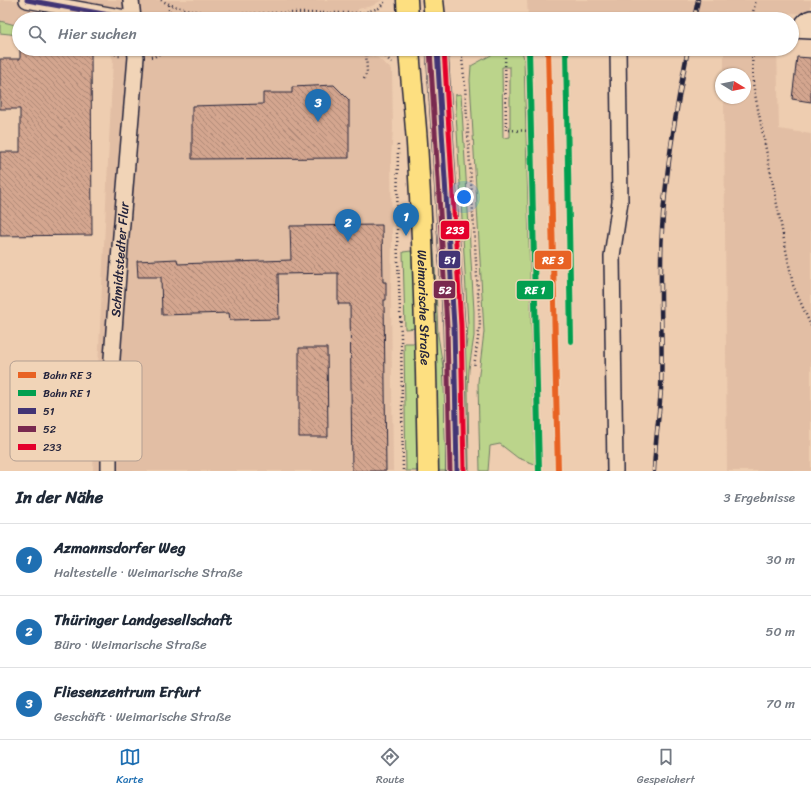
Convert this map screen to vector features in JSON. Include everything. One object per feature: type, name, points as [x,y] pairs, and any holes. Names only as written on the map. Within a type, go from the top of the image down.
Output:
[{"type":"main road","points":[[407,0],[408,12]]},
{"type":"main road","points":[[434,0],[435,12]]},
{"type":"main road","name":"Weimarische Straße","points":[[402,56],[417,142],[426,336],[428,471]]},
{"type":"main road","points":[[438,56],[454,326],[457,471]]},
{"type":"street","points":[[26,0],[93,12]]},
{"type":"street","points":[[131,0],[132,12]]},
{"type":"street","points":[[802,30],[802,24],[811,18]]},
{"type":"street","name":"Schmidtstedter Flur","points":[[112,361],[136,56]]},
{"type":"street","points":[[615,471],[612,256],[620,202],[618,56]]},
{"type":"path","points":[[160,0],[169,5],[197,12]]},
{"type":"path","points":[[366,12],[379,8],[386,0]]},
{"type":"path","points":[[753,12],[756,0]]},
{"type":"path","points":[[169,5],[169,12]]},
{"type":"path","points":[[364,79],[367,72],[366,56]]},
{"type":"path","points":[[385,56],[394,66],[401,56]]},
{"type":"path","points":[[462,56],[480,324],[473,374]]},
{"type":"path","points":[[505,56],[506,130],[533,131]]},
{"type":"path","points":[[752,56],[753,84],[793,285],[811,326]]},
{"type":"path","points":[[398,143],[397,234],[401,344],[403,471]]},
{"type":"shaded area","points":[[0,0],[382,0],[372,6],[358,9],[358,12],[12,12],[12,24],[0,21]]},
{"type":"shaded area","points":[[527,0],[811,0],[811,14],[799,13],[799,12],[528,12]]},
{"type":"shaded area","points":[[112,56],[370,56],[378,58],[392,70],[393,129],[391,158],[391,294],[393,471],[93,471],[93,461],[142,461],[142,361],[98,361],[113,60]]},
{"type":"shaded area","points":[[724,56],[777,56],[779,129],[811,134],[811,471],[727,471],[724,104],[751,104],[751,68],[724,68]]},
{"type":"green space","points":[[0,21],[12,24],[12,34],[0,33]]},
{"type":"green space","points":[[489,56],[523,56],[524,59],[535,464],[518,458],[500,444],[490,446],[488,471],[480,471],[478,382],[484,332],[470,80],[471,66]],"holes":[[[502,67],[510,67],[510,137],[503,138]]]},
{"type":"green space","points":[[421,93],[424,93],[438,335],[445,382],[446,471],[436,471]]},
{"type":"green space","points":[[461,94],[474,311],[474,336],[468,388],[469,471],[463,471],[463,368],[468,325],[455,95]]},
{"type":"green space","points":[[411,251],[414,265],[418,328],[405,329],[403,252]]},
{"type":"green space","points":[[404,343],[417,343],[419,471],[406,471]]},
{"type":"building","points":[[20,56],[91,56],[92,235],[0,236],[0,152],[20,152],[20,109],[0,109],[0,59],[20,59]]},
{"type":"building","points":[[797,57],[811,58],[811,102],[792,99]]},
{"type":"building","points":[[334,85],[349,100],[349,158],[192,159],[192,106],[263,104],[263,93],[292,93],[292,87]]},
{"type":"building","points":[[382,225],[383,282],[386,282],[386,300],[384,300],[386,471],[352,471],[350,304],[338,304],[338,273],[278,274],[279,319],[230,320],[229,313],[162,315],[161,277],[138,277],[137,261],[177,259],[178,264],[291,260],[290,226]]},
{"type":"building","points":[[299,348],[327,348],[328,437],[299,437]]},
{"type":"railway","points":[[695,12],[698,0]]},
{"type":"railway","points":[[654,471],[661,389],[662,229],[672,139],[687,56]]},
{"type":"transit line","name":"51","points":[[27,0],[93,12]]},
{"type":"transit line","name":"52","points":[[430,56],[447,326],[450,471]]},
{"type":"transit line","name":"51","points":[[437,56],[454,326],[457,471]]},
{"type":"transit line","name":"233","points":[[444,56],[461,326],[464,471]]},
{"type":"transit line","points":[[529,56],[539,471]]},
{"type":"transit line","points":[[548,56],[558,471]]},
{"type":"transit line","points":[[566,56],[571,341]]},
{"type":"place","name":"Fliesenzentrum Erfurt","points":[[318,122]]},
{"type":"place","name":"Azmannsdorfer Weg","points":[[406,236]]},
{"type":"place","name":"Thüringer Landgesellschaft","points":[[348,242]]}]
